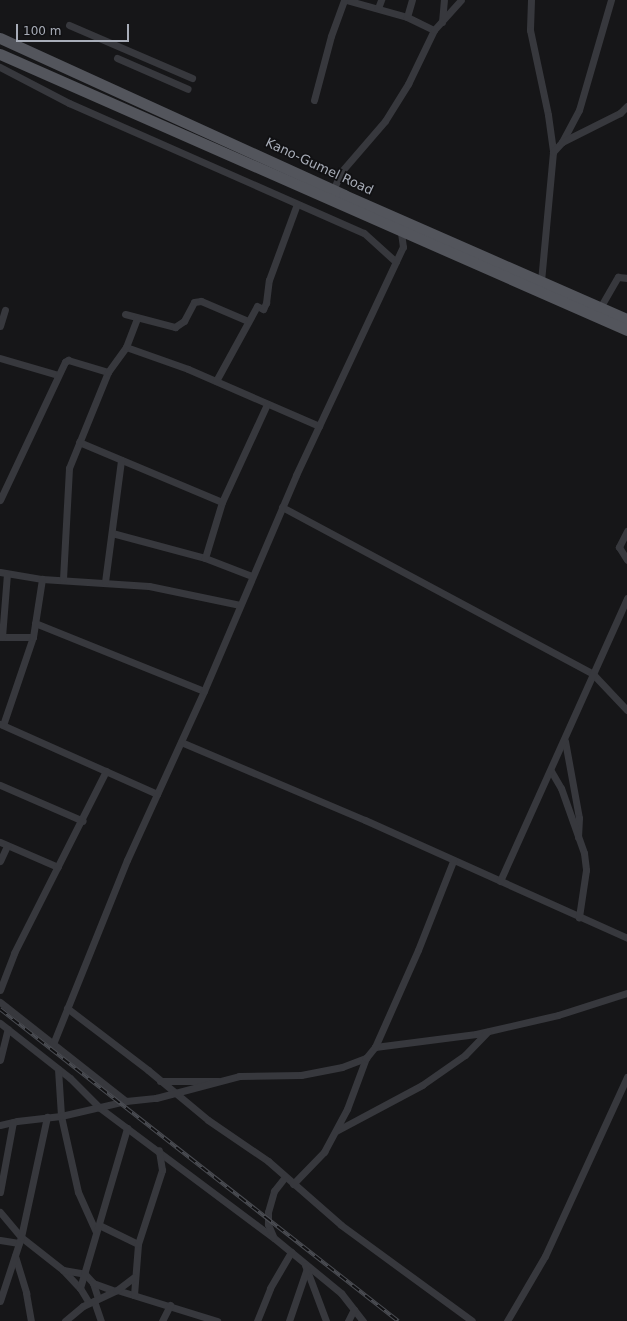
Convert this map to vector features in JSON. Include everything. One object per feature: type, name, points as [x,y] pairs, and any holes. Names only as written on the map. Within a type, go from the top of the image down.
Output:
[{"type":"main road","name":"Kano-Gumel Road","points":[[0,38],[541,281],[601,306],[621,320],[627,330]]},
{"type":"main road","name":"Kano-Gumel Road","points":[[0,54],[401,232],[621,320]]},
{"type":"main road","points":[[111,104],[118,92]]},
{"type":"street","points":[[314,100],[331,36],[345,0],[407,17],[434,30]]},
{"type":"street","points":[[378,8],[382,0]]},
{"type":"street","points":[[407,17],[412,0]]},
{"type":"street","points":[[442,22],[444,0]]},
{"type":"street","points":[[334,188],[341,172],[391,112],[434,30],[461,0]]},
{"type":"street","points":[[531,0],[530,30],[548,115],[552,152],[541,281]]},
{"type":"street","points":[[552,152],[562,142],[579,110],[611,0]]},
{"type":"street","points":[[69,25],[192,78]]},
{"type":"street","points":[[117,58],[188,89]]},
{"type":"street","points":[[0,67],[69,104],[364,233],[396,262]]},
{"type":"street","points":[[562,142],[620,113],[627,106]]},
{"type":"street","points":[[216,381],[257,306],[263,309],[266,303],[269,280],[297,204]]},
{"type":"street","points":[[53,1044],[127,860],[204,691],[282,507],[403,246],[401,232]]},
{"type":"street","points":[[601,306],[618,277],[627,278]]},
{"type":"street","points":[[125,314],[171,326],[179,326],[194,302],[201,302],[248,321]]},
{"type":"street","points":[[0,326],[5,310]]},
{"type":"street","points":[[63,579],[67,481],[79,442],[108,372],[126,347],[137,318]]},
{"type":"street","points":[[126,347],[216,381],[319,426]]},
{"type":"street","points":[[0,358],[58,375]]},
{"type":"street","points":[[0,500],[58,375],[68,360],[108,372]]},
{"type":"street","points":[[205,558],[222,502],[267,404]]},
{"type":"street","points":[[79,442],[222,502]]},
{"type":"street","points":[[105,582],[121,460]]},
{"type":"street","points":[[282,507],[592,673],[627,710]]},
{"type":"street","points":[[627,531],[620,547],[627,560]]},
{"type":"street","points":[[112,533],[205,558],[252,576]]},
{"type":"street","points":[[33,637],[1,637],[3,573],[42,579],[63,579],[149,586],[240,605]]},
{"type":"street","points":[[42,579],[33,637],[1,725],[157,794]]},
{"type":"street","points":[[500,881],[551,771],[592,673],[627,598]]},
{"type":"street","points":[[35,623],[204,691]]},
{"type":"street","points":[[564,740],[579,818],[578,838]]},
{"type":"street","points":[[181,742],[627,938]]},
{"type":"street","points":[[0,990],[14,953],[83,821],[106,771]]},
{"type":"street","points":[[551,771],[561,788],[578,838],[586,870],[579,917]]},
{"type":"street","points":[[0,785],[83,821]]},
{"type":"street","points":[[0,842],[58,867]]},
{"type":"street","points":[[0,861],[7,846]]},
{"type":"street","points":[[293,1184],[324,1152],[347,1109],[366,1058],[376,1047],[453,861]]},
{"type":"street","points":[[376,1047],[488,1032],[558,1015],[627,994]]},
{"type":"street","points":[[0,1002],[126,1101]]},
{"type":"street","points":[[67,1008],[175,1094],[268,1161],[341,1225],[472,1321]]},
{"type":"street","points":[[0,1023],[58,1069],[100,1108],[159,1150],[274,1238],[291,1252],[306,1268],[341,1293],[363,1321]]},
{"type":"street","points":[[0,1060],[8,1029]]},
{"type":"street","points":[[336,1131],[422,1085],[465,1055],[488,1032]]},
{"type":"street","points":[[0,1125],[47,1116],[61,1116],[126,1101],[175,1094],[239,1076],[320,1072],[366,1058]]},
{"type":"street","points":[[58,1069],[61,1116],[78,1192],[96,1232]]},
{"type":"street","points":[[507,1321],[545,1256],[627,1077]]},
{"type":"street","points":[[160,1081],[219,1081]]},
{"type":"street","points":[[0,1301],[20,1240],[47,1116]]},
{"type":"street","points":[[0,1192],[13,1122]]},
{"type":"street","points":[[80,1288],[127,1128]]},
{"type":"street","points":[[134,1295],[134,1277],[138,1259],[138,1244],[162,1170],[159,1150]]},
{"type":"street","points":[[274,1238],[268,1224],[268,1212],[274,1191],[285,1177]]},
{"type":"street","points":[[0,1212],[20,1240],[63,1270],[94,1301]]},
{"type":"street","points":[[99,1224],[138,1244]]},
{"type":"street","points":[[0,1240],[20,1240]]},
{"type":"street","points":[[256,1321],[270,1288],[291,1252]]},
{"type":"street","points":[[15,1256],[26,1293],[31,1321]]},
{"type":"street","points":[[289,1321],[306,1268]]},
{"type":"street","points":[[306,1268],[314,1284],[326,1321]]},
{"type":"street","points":[[63,1270],[85,1274],[93,1283],[170,1305],[217,1321]]},
{"type":"street","points":[[65,1321],[94,1301],[116,1290],[134,1277]]},
{"type":"street","points":[[93,1283],[94,1301],[101,1321]]},
{"type":"street","points":[[162,1321],[170,1305]]},
{"type":"street","points":[[348,1321],[354,1309]]},
{"type":"railway","points":[[0,1009],[398,1321]]}]
